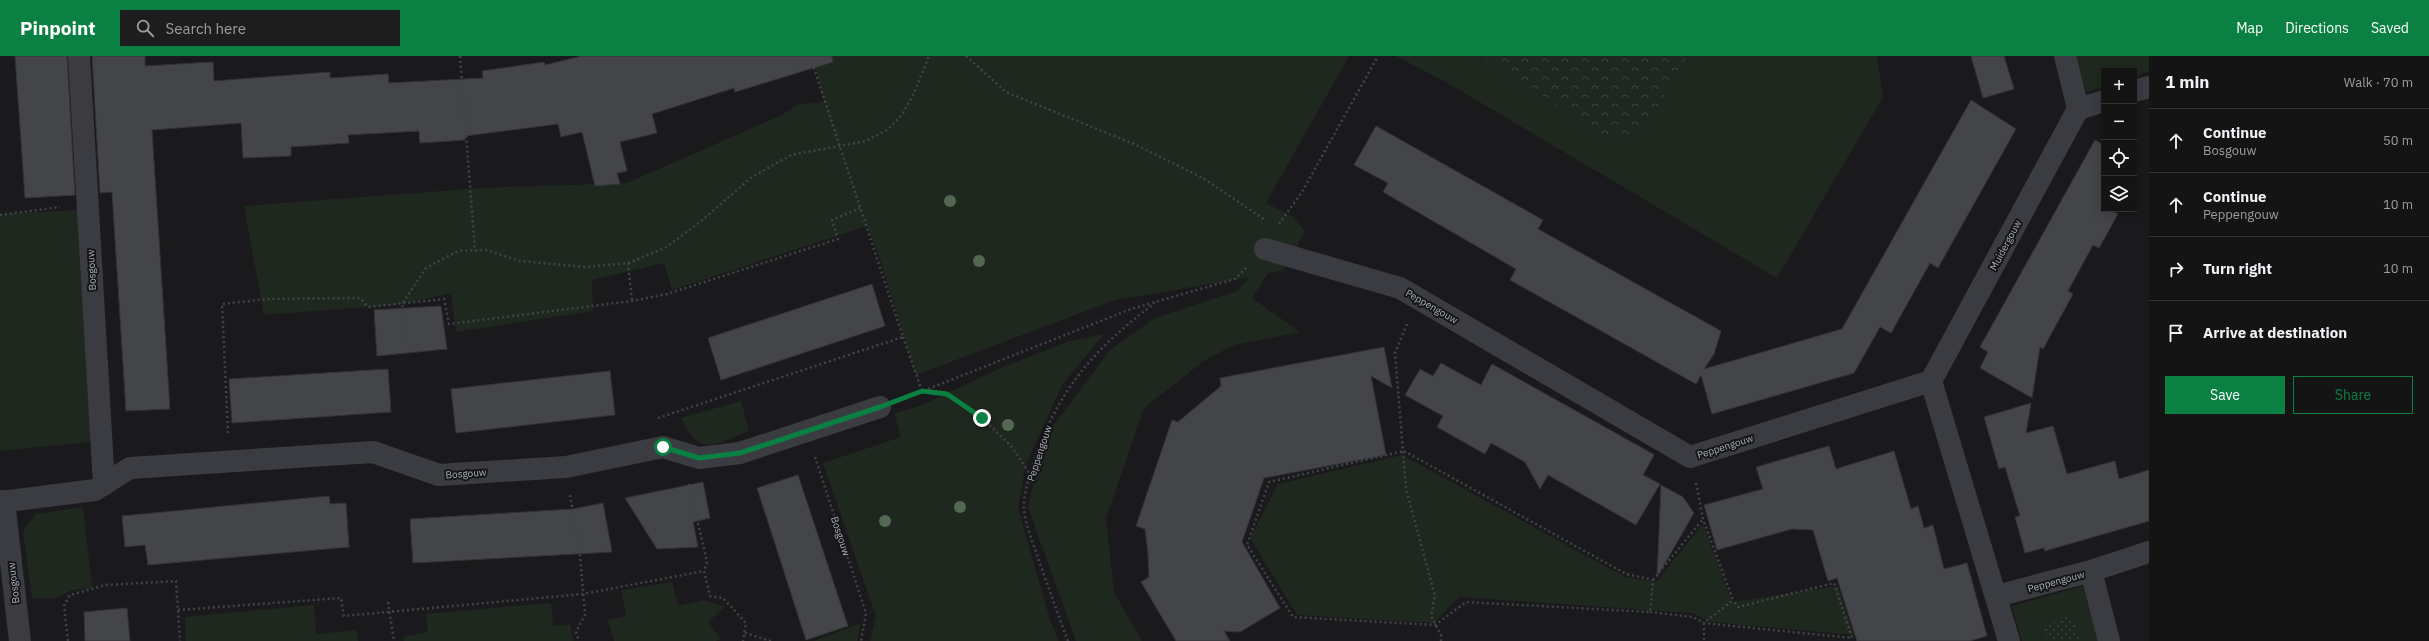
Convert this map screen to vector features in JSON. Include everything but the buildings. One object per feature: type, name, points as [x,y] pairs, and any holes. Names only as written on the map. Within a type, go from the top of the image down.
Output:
[{"type":"street","name":"Bosgouw","points":[[79,56],[104,485]]},
{"type":"street","points":[[2065,56],[2078,108],[2101,101]]},
{"type":"street","points":[[2137,90],[2149,87]]},
{"type":"street","name":"Muidergouw","points":[[1932,381],[2078,108]]},
{"type":"street","name":"Peppengouw","points":[[1266,249],[1400,288],[1690,457],[1932,381]]},
{"type":"street","points":[[1932,381],[1997,596],[2009,641]]},
{"type":"street","name":"Bosgouw","points":[[20,641],[2,501],[95,490],[130,468],[373,452],[439,475],[566,466],[663,447],[699,458],[740,453],[880,407]]},
{"type":"street","points":[[2091,571],[2149,552]]},
{"type":"street","name":"Peppengouw","points":[[1997,596],[2091,571],[2109,641]]},
{"type":"path","points":[[460,56],[475,250]]},
{"type":"path","points":[[810,56],[922,391],[947,394],[982,418],[1011,446],[1030,474]]},
{"type":"path","points":[[406,337],[402,304],[426,268],[458,251],[486,250],[520,261],[585,267],[628,263],[665,248],[700,222],[752,177],[791,155],[866,140],[887,130],[897,120],[914,93],[929,56]]},
{"type":"path","points":[[966,56],[1006,92],[1134,144],[1203,178],[1277,228]]},
{"type":"path","name":"Peppengouw","points":[[880,407],[1131,308],[1234,279],[1266,249],[1277,228],[1302,192],[1378,56]]},
{"type":"path","points":[[0,215],[88,203]]},
{"type":"path","points":[[230,461],[222,304],[268,299],[360,298],[368,307],[444,299],[450,324],[632,301],[668,294],[838,238],[832,220],[860,208]]},
{"type":"path","points":[[628,263],[632,301]]},
{"type":"path","points":[[1418,298],[1395,353],[1406,488],[1435,596],[1431,616],[1441,635],[1441,641]]},
{"type":"path","name":"Peppengouw","points":[[1068,641],[1029,531],[1024,508],[1030,474],[1045,430],[1062,396],[1089,361],[1117,332],[1157,301]]},
{"type":"path","points":[[655,419],[903,337]]},
{"type":"path","name":"Bosgouw","points":[[807,432],[866,613],[861,641]]},
{"type":"path","points":[[1653,580],[1626,574],[1404,451],[1269,482],[1247,545],[1293,617],[1435,625],[1466,602],[1650,612],[1693,618],[1704,623],[1852,638],[1834,583],[1738,607],[1732,600],[1703,519],[1690,457]]},
{"type":"path","points":[[682,454],[708,562],[704,571],[710,596],[723,598],[742,618],[746,624],[743,641]]},
{"type":"path","points":[[566,466],[580,555],[584,594],[585,615],[576,632],[579,641]]},
{"type":"path","points":[[1650,612],[1653,580],[1703,519]]},
{"type":"path","points":[[178,610],[341,598],[344,616],[584,594],[704,571]]},
{"type":"path","points":[[68,641],[64,606],[70,596],[106,585],[176,581],[180,641]]},
{"type":"path","points":[[1704,623],[1732,600]]},
{"type":"path","points":[[388,602],[394,641]]},
{"type":"path","points":[[1704,623],[1704,641]]},
{"type":"path","points":[[745,633],[771,641]]},
{"type":"green space","points":[[820,56],[1349,56],[1266,203],[1293,217],[1305,231],[1283,271],[1268,273],[1252,298],[1300,332],[1234,345],[1205,360],[1144,408],[1106,518],[1114,592],[1142,641],[1076,641],[1028,507],[1036,472],[1049,431],[1110,350],[1155,318],[1237,291],[1250,277],[1115,300],[916,375],[880,259],[867,226],[672,290],[664,263],[592,280],[593,311],[456,332],[451,293],[402,304],[264,315],[244,206],[482,188],[627,183],[782,115],[797,105],[824,102],[815,63]]},
{"type":"green space","points":[[1396,56],[1481,56],[1608,138],[1677,71],[1688,56],[1877,56],[1883,97],[1777,278],[1451,85]]},
{"type":"green space","points":[[1481,56],[1688,56],[1677,71],[1647,128],[1628,144],[1608,138]]},
{"type":"green space","points":[[2073,56],[2149,56],[2149,71],[2137,76],[2137,68],[2101,68],[2101,88],[2087,92],[2080,81]]},
{"type":"green space","points":[[80,210],[99,441],[0,451],[0,214]]},
{"type":"green space","points":[[1104,334],[1062,385],[1025,467],[1018,508],[1050,620],[1059,641],[870,641],[876,616],[823,463],[901,437],[894,413],[920,406],[1003,367],[1070,341]]},
{"type":"green space","points":[[741,401],[749,431],[717,443],[709,445],[702,444],[688,431],[681,418]]},
{"type":"green space","points":[[1402,455],[1625,577],[1656,582],[1703,524],[1732,602],[1838,586],[1854,635],[1711,622],[1692,613],[1459,597],[1434,623],[1297,615],[1250,538],[1278,484]]},
{"type":"green space","points":[[83,507],[92,588],[72,590],[56,598],[32,598],[23,531],[36,514]]},
{"type":"green space","points":[[672,582],[678,606],[704,600],[725,607],[708,622],[720,638],[716,641],[614,641],[608,620],[626,616],[621,590]]},
{"type":"green space","points":[[2083,586],[2098,641],[2022,641],[2012,606]]},
{"type":"green space","points":[[551,603],[553,626],[570,624],[573,641],[404,641],[404,637],[428,632],[426,614]]},
{"type":"green space","points":[[314,605],[316,634],[357,630],[358,641],[186,641],[185,617]]},
{"type":"green space","points":[[2072,615],[2080,641],[2047,641],[2043,626]]},
{"type":"green space","points":[[861,623],[857,641],[814,641]]},
{"type":"route","points":[[663,447],[699,458],[740,453],[880,407],[922,391],[947,394],[982,418]]}]
